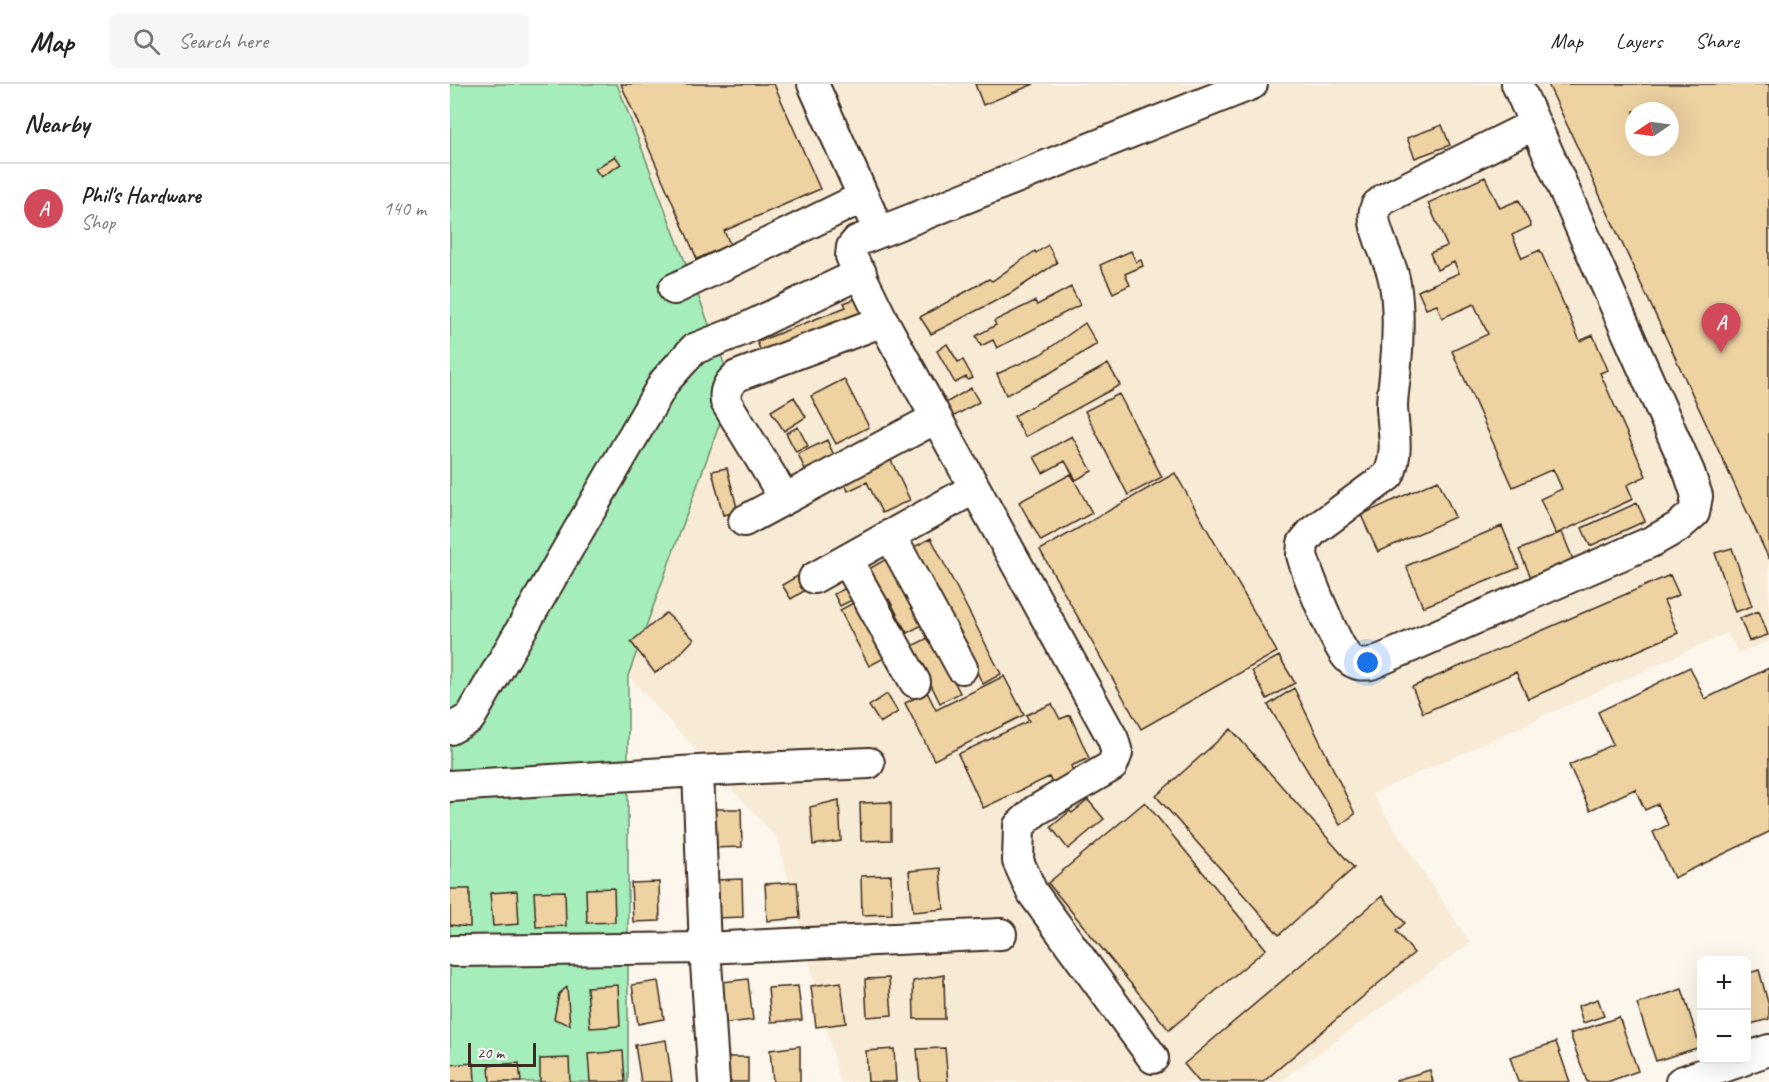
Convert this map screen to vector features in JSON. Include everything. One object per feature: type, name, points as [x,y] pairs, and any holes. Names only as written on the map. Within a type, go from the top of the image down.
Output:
[{"type":"street","points":[[813,84],[879,232]]},
{"type":"street","points":[[1153,1058],[1032,892],[1018,861],[1019,826],[1035,811],[1112,766],[1117,753],[1113,739],[936,418],[851,256],[852,247],[857,241],[1202,94],[1252,84]]},
{"type":"street","points":[[1517,84],[1535,124],[1689,472],[1697,496],[1694,513],[1678,527],[1653,541],[1371,664],[1360,665],[1349,659],[1339,645],[1302,555],[1303,543],[1313,531],[1389,475],[1394,463],[1396,440],[1392,408],[1397,292],[1389,259],[1375,223],[1377,205],[1535,124]]},
{"type":"street","points":[[674,289],[863,196]]},
{"type":"street","points":[[450,729],[470,718],[665,381],[694,349],[740,331],[861,273]]},
{"type":"street","points":[[785,499],[726,402],[725,392],[729,383],[737,376],[884,321]]},
{"type":"street","points":[[744,521],[936,418]]},
{"type":"street","points":[[814,578],[975,488]]},
{"type":"street","points":[[890,536],[962,668]]},
{"type":"street","points":[[847,560],[915,682]]},
{"type":"street","points":[[450,786],[868,763]]},
{"type":"street","points":[[698,771],[705,948],[714,1082]]},
{"type":"street","points":[[454,951],[705,948],[1001,934]]},
{"type":"street","points":[[1751,1057],[1769,1050]]},
{"type":"street","points":[[1681,1082],[1731,1064]]},
{"type":"shaded area","points":[[617,84],[1769,84],[1769,641],[1738,653],[1727,633],[1372,794],[1470,943],[1279,1082],[840,1082],[778,839],[628,676],[733,387]]},
{"type":"green space","points":[[450,84],[617,84],[733,387],[628,676],[628,1082],[450,1082]]},
{"type":"building","points":[[621,84],[774,84],[820,189],[724,231],[730,244],[697,259]]},
{"type":"building","points":[[975,84],[1034,84],[983,105]]},
{"type":"building","points":[[1548,84],[1769,84],[1769,559]]},
{"type":"building","points":[[1442,125],[1450,145],[1415,158],[1407,138]]},
{"type":"building","points":[[615,156],[621,164],[601,177],[595,169]]},
{"type":"building","points":[[1485,177],[1500,208],[1519,200],[1531,226],[1512,235],[1522,258],[1540,250],[1580,341],[1593,335],[1608,370],[1600,373],[1646,476],[1627,485],[1633,499],[1556,534],[1540,499],[1562,489],[1553,469],[1513,487],[1452,351],[1488,334],[1474,304],[1442,318],[1437,305],[1426,309],[1418,291],[1459,273],[1454,262],[1437,270],[1430,253],[1447,246],[1428,203]]},
{"type":"building","points":[[1048,245],[1057,263],[1011,293],[931,334],[920,317],[989,279],[992,281],[1035,251],[1036,253]]},
{"type":"building","points":[[1131,251],[1136,262],[1141,260],[1143,266],[1125,274],[1130,285],[1113,293],[1100,265]]},
{"type":"building","points":[[1071,287],[1080,305],[997,348],[993,340],[981,346],[976,336],[996,325],[994,321],[1035,301],[1037,305]]},
{"type":"building","points":[[860,297],[869,320],[764,359],[757,342],[846,307],[844,303]]},
{"type":"building","points":[[1085,323],[1097,344],[1050,373],[1006,395],[997,374],[1041,354]]},
{"type":"building","points":[[947,344],[958,362],[963,360],[973,378],[968,380],[966,377],[955,383],[937,351]]},
{"type":"building","points":[[1108,364],[1120,385],[1025,437],[1014,416]]},
{"type":"building","points":[[844,379],[869,427],[836,444],[811,396]]},
{"type":"building","points":[[971,388],[979,402],[944,422],[937,408]]},
{"type":"building","points":[[1119,394],[1162,477],[1128,495],[1085,411]]},
{"type":"building","points":[[794,397],[806,417],[784,431],[771,411]]},
{"type":"building","points":[[798,427],[808,446],[796,452],[786,433]]},
{"type":"building","points":[[1072,436],[1092,471],[1076,480],[1065,461],[1043,473],[1034,457]]},
{"type":"building","points":[[827,440],[838,464],[809,478],[798,454]]},
{"type":"building","points":[[890,458],[910,500],[882,513],[867,482],[848,491],[843,480]]},
{"type":"building","points":[[727,468],[738,512],[723,515],[712,471]]},
{"type":"building","points":[[1175,473],[1277,652],[1141,729],[1040,550]]},
{"type":"building","points":[[1071,474],[1092,513],[1041,541],[1019,502]]},
{"type":"building","points":[[1438,480],[1455,517],[1378,552],[1361,515]]},
{"type":"building","points":[[1637,503],[1645,521],[1590,546],[1582,528]]},
{"type":"building","points":[[1502,526],[1519,568],[1423,607],[1406,566]]},
{"type":"building","points":[[1562,532],[1578,572],[1536,589],[1519,550]]},
{"type":"building","points":[[931,538],[1001,674],[983,684],[912,548]]},
{"type":"building","points":[[1732,548],[1752,606],[1735,612],[1715,553]]},
{"type":"building","points":[[888,558],[924,624],[907,633],[889,599],[886,601],[869,569]]},
{"type":"building","points":[[801,574],[809,588],[791,599],[782,585]]},
{"type":"building","points":[[1670,575],[1679,595],[1664,601],[1678,633],[1528,699],[1516,672],[1423,713],[1412,687]]},
{"type":"building","points":[[850,586],[856,598],[840,606],[834,594]]},
{"type":"building","points":[[859,600],[888,656],[869,666],[840,610]]},
{"type":"building","points":[[1759,611],[1768,635],[1749,641],[1740,618]]},
{"type":"building","points":[[666,613],[694,639],[676,658],[655,673],[631,642]]},
{"type":"building","points":[[932,636],[960,693],[940,703],[912,646]]},
{"type":"building","points":[[1279,656],[1295,683],[1267,699],[1252,671]]},
{"type":"building","points":[[1690,667],[1705,699],[1769,668],[1769,832],[1674,878],[1653,832],[1668,825],[1658,804],[1645,810],[1635,789],[1590,810],[1569,765],[1613,744],[1598,712]]},
{"type":"building","points":[[1004,676],[1024,715],[934,760],[905,703],[927,692],[936,710]]},
{"type":"building","points":[[1294,688],[1355,814],[1340,825],[1268,705]]},
{"type":"building","points":[[887,694],[898,712],[880,723],[869,706]]},
{"type":"building","points":[[1052,704],[1060,719],[1070,715],[1089,758],[1071,766],[1074,774],[1053,785],[1049,777],[983,808],[958,754],[1029,721],[1026,715]]},
{"type":"building","points":[[1231,729],[1354,868],[1279,935],[1156,796]]},
{"type":"building","points":[[839,800],[841,841],[813,845],[810,807]]},
{"type":"building","points":[[1088,800],[1104,819],[1068,849],[1051,827]]},
{"type":"building","points":[[891,802],[891,840],[861,841],[860,803]]},
{"type":"building","points":[[1145,802],[1266,949],[1169,1030],[1048,883]]},
{"type":"building","points":[[710,809],[741,809],[742,847],[712,848]]},
{"type":"building","points":[[940,868],[944,909],[913,912],[909,871]]},
{"type":"building","points":[[891,875],[892,914],[862,915],[861,876]]},
{"type":"building","points":[[742,879],[743,917],[716,918],[714,880]]},
{"type":"building","points":[[659,882],[660,921],[633,922],[631,883]]},
{"type":"building","points":[[797,882],[800,918],[767,921],[765,884]]},
{"type":"building","points":[[614,888],[615,922],[587,923],[586,889]]},
{"type":"building","points":[[450,889],[470,889],[470,927],[450,925]]},
{"type":"building","points":[[517,891],[519,924],[493,926],[490,893]]},
{"type":"building","points":[[565,891],[566,926],[536,927],[534,892]]},
{"type":"building","points":[[1382,896],[1405,923],[1396,931],[1414,953],[1263,1082],[1199,1082],[1184,1064]]},
{"type":"building","points":[[1759,970],[1769,1006],[1769,1019],[1751,1024],[1751,1010],[1751,972]]},
{"type":"building","points":[[944,975],[945,1019],[914,1019],[913,981]]},
{"type":"building","points":[[889,978],[892,1015],[867,1017],[865,979]]},
{"type":"building","points":[[748,979],[753,1020],[719,1024],[714,983]]},
{"type":"building","points":[[658,981],[664,1019],[638,1024],[632,985]]},
{"type":"building","points":[[841,982],[846,1023],[816,1027],[811,986]]},
{"type":"building","points":[[618,985],[620,1026],[590,1028],[587,987]]},
{"type":"building","points":[[798,986],[802,1020],[771,1022],[768,988]]},
{"type":"building","points":[[567,987],[570,1025],[554,1019],[559,994]]},
{"type":"building","points":[[1682,989],[1697,1037],[1697,1048],[1656,1061],[1637,1004]]},
{"type":"building","points":[[1598,999],[1604,1016],[1583,1023],[1578,1006]]},
{"type":"building","points":[[1619,1017],[1638,1071],[1607,1082],[1587,1082],[1570,1034]]},
{"type":"building","points":[[666,1040],[672,1082],[641,1082],[635,1045]]},
{"type":"building","points":[[1556,1042],[1570,1082],[1518,1082],[1510,1057]]},
{"type":"building","points":[[800,1046],[800,1082],[773,1082],[770,1050]]},
{"type":"building","points":[[945,1048],[948,1082],[920,1082],[917,1049]]},
{"type":"building","points":[[894,1049],[896,1082],[868,1082],[866,1051]]},
{"type":"building","points":[[623,1051],[625,1082],[590,1082],[588,1054]]},
{"type":"building","points":[[721,1057],[748,1057],[748,1082],[721,1082]]},
{"type":"building","points":[[569,1058],[570,1082],[540,1082],[540,1059]]},
{"type":"building","points":[[474,1063],[475,1082],[450,1082],[450,1065]]},
{"type":"building","points":[[519,1063],[521,1082],[490,1082],[489,1065]]},
{"type":"building","points":[[1430,1070],[1433,1082],[1397,1082],[1396,1080]]},
{"type":"place","name":"Phil's Hardware","points":[[1721,353]]}]
